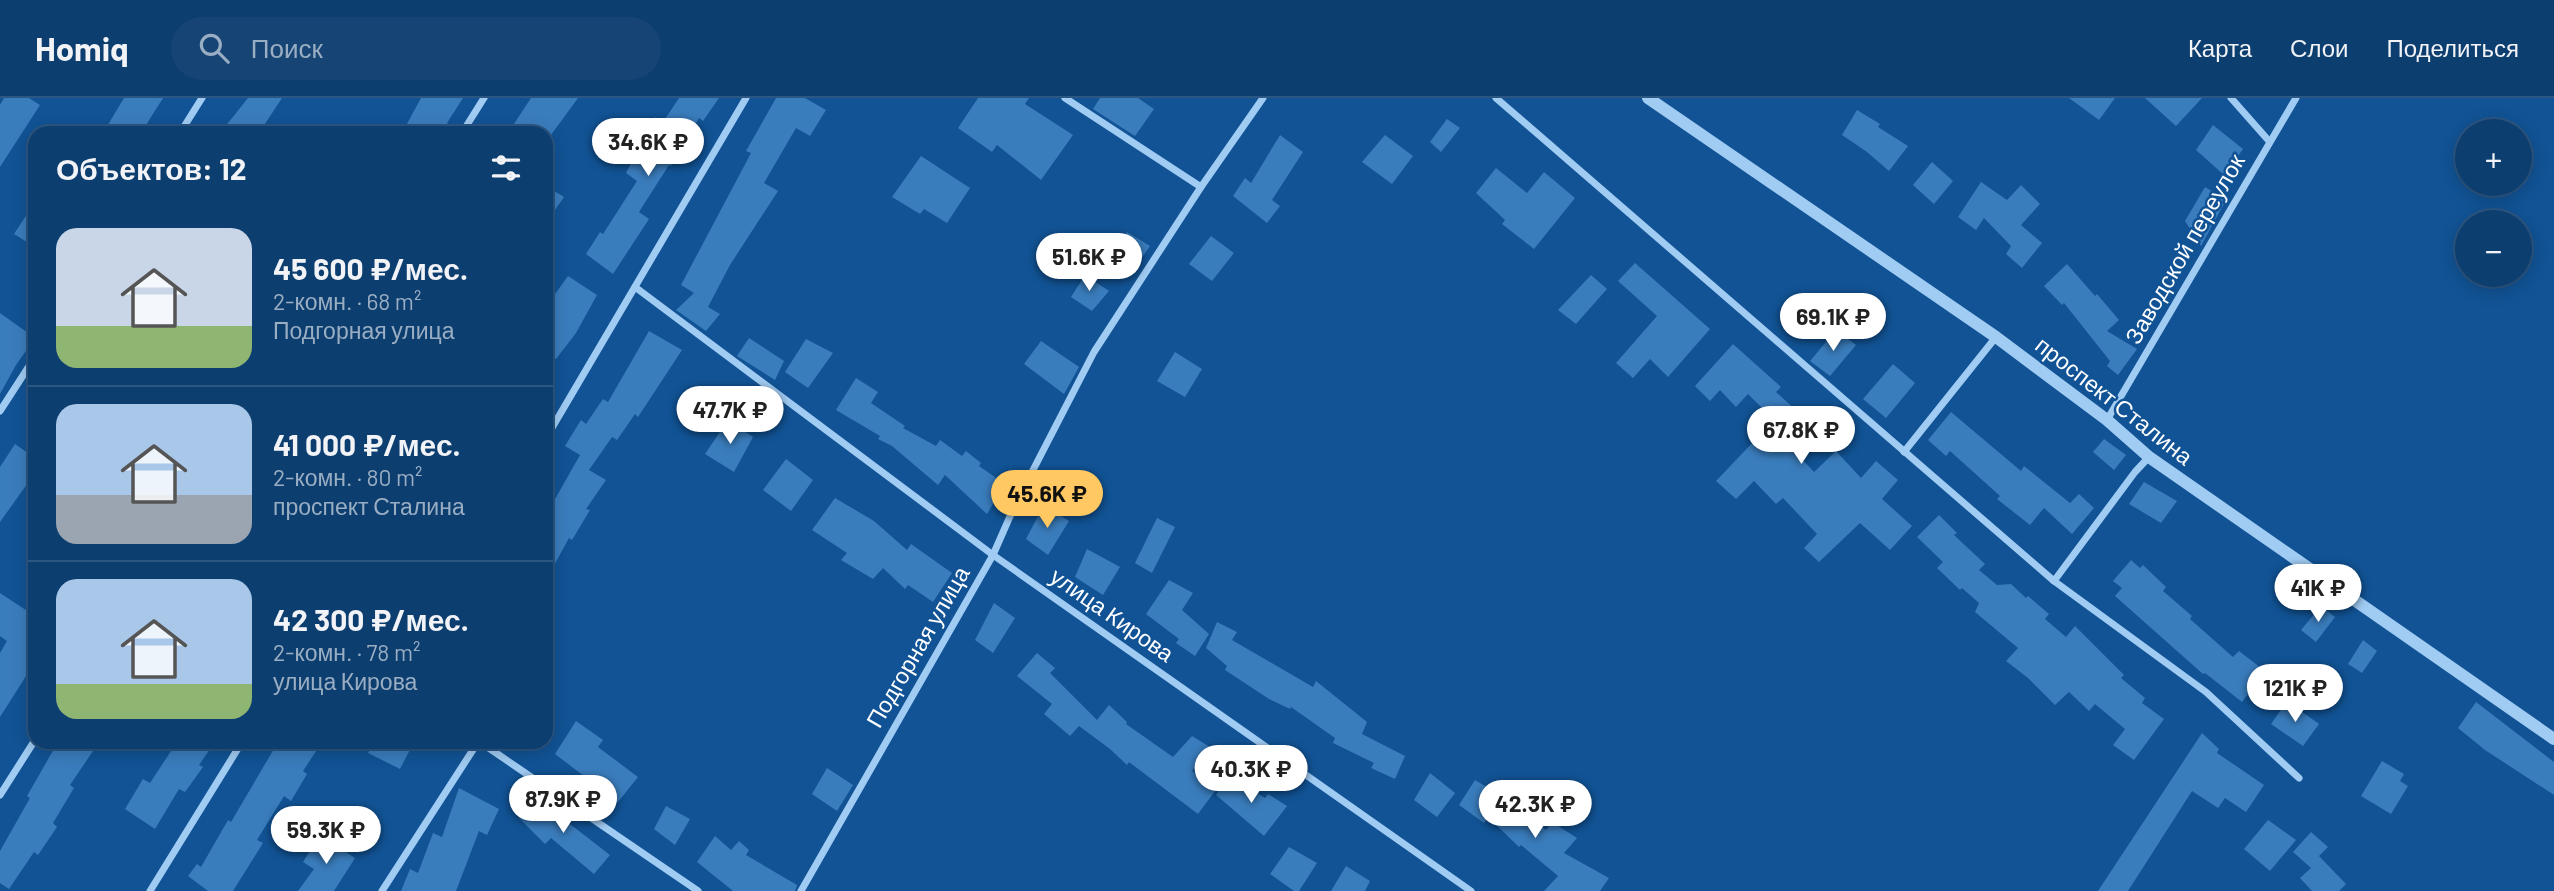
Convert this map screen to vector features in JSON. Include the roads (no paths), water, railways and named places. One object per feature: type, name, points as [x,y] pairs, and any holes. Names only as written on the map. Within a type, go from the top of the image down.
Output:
[{"type":"street","points":[[184,126],[202,98]]},
{"type":"street","points":[[466,126],[484,98]]},
{"type":"street","points":[[553,426],[746,98]]},
{"type":"street","points":[[1065,98],[1201,187]]},
{"type":"street","name":"Подгорная улица","points":[[801,891],[993,555],[1094,352],[1262,98]]},
{"type":"street","points":[[1496,98],[2054,581],[2206,692],[2299,778]]},
{"type":"street","name":"проспект Сталина","points":[[1648,98],[1996,337],[2108,420],[2149,457],[2554,739]]},
{"type":"street","points":[[2231,98],[2269,141]]},
{"type":"street","name":"Заводской переулок","points":[[2108,420],[2296,98]]},
{"type":"street","name":"улица Кирова","points":[[635,287],[993,555],[1471,891]]},
{"type":"street","points":[[1904,452],[1996,337]]},
{"type":"street","points":[[0,411],[28,368]]},
{"type":"street","points":[[2054,581],[2149,457]]},
{"type":"street","points":[[0,795],[29,749]]},
{"type":"street","points":[[150,891],[238,749]]},
{"type":"street","points":[[382,891],[474,749]]},
{"type":"street","points":[[489,749],[698,891]]}]
